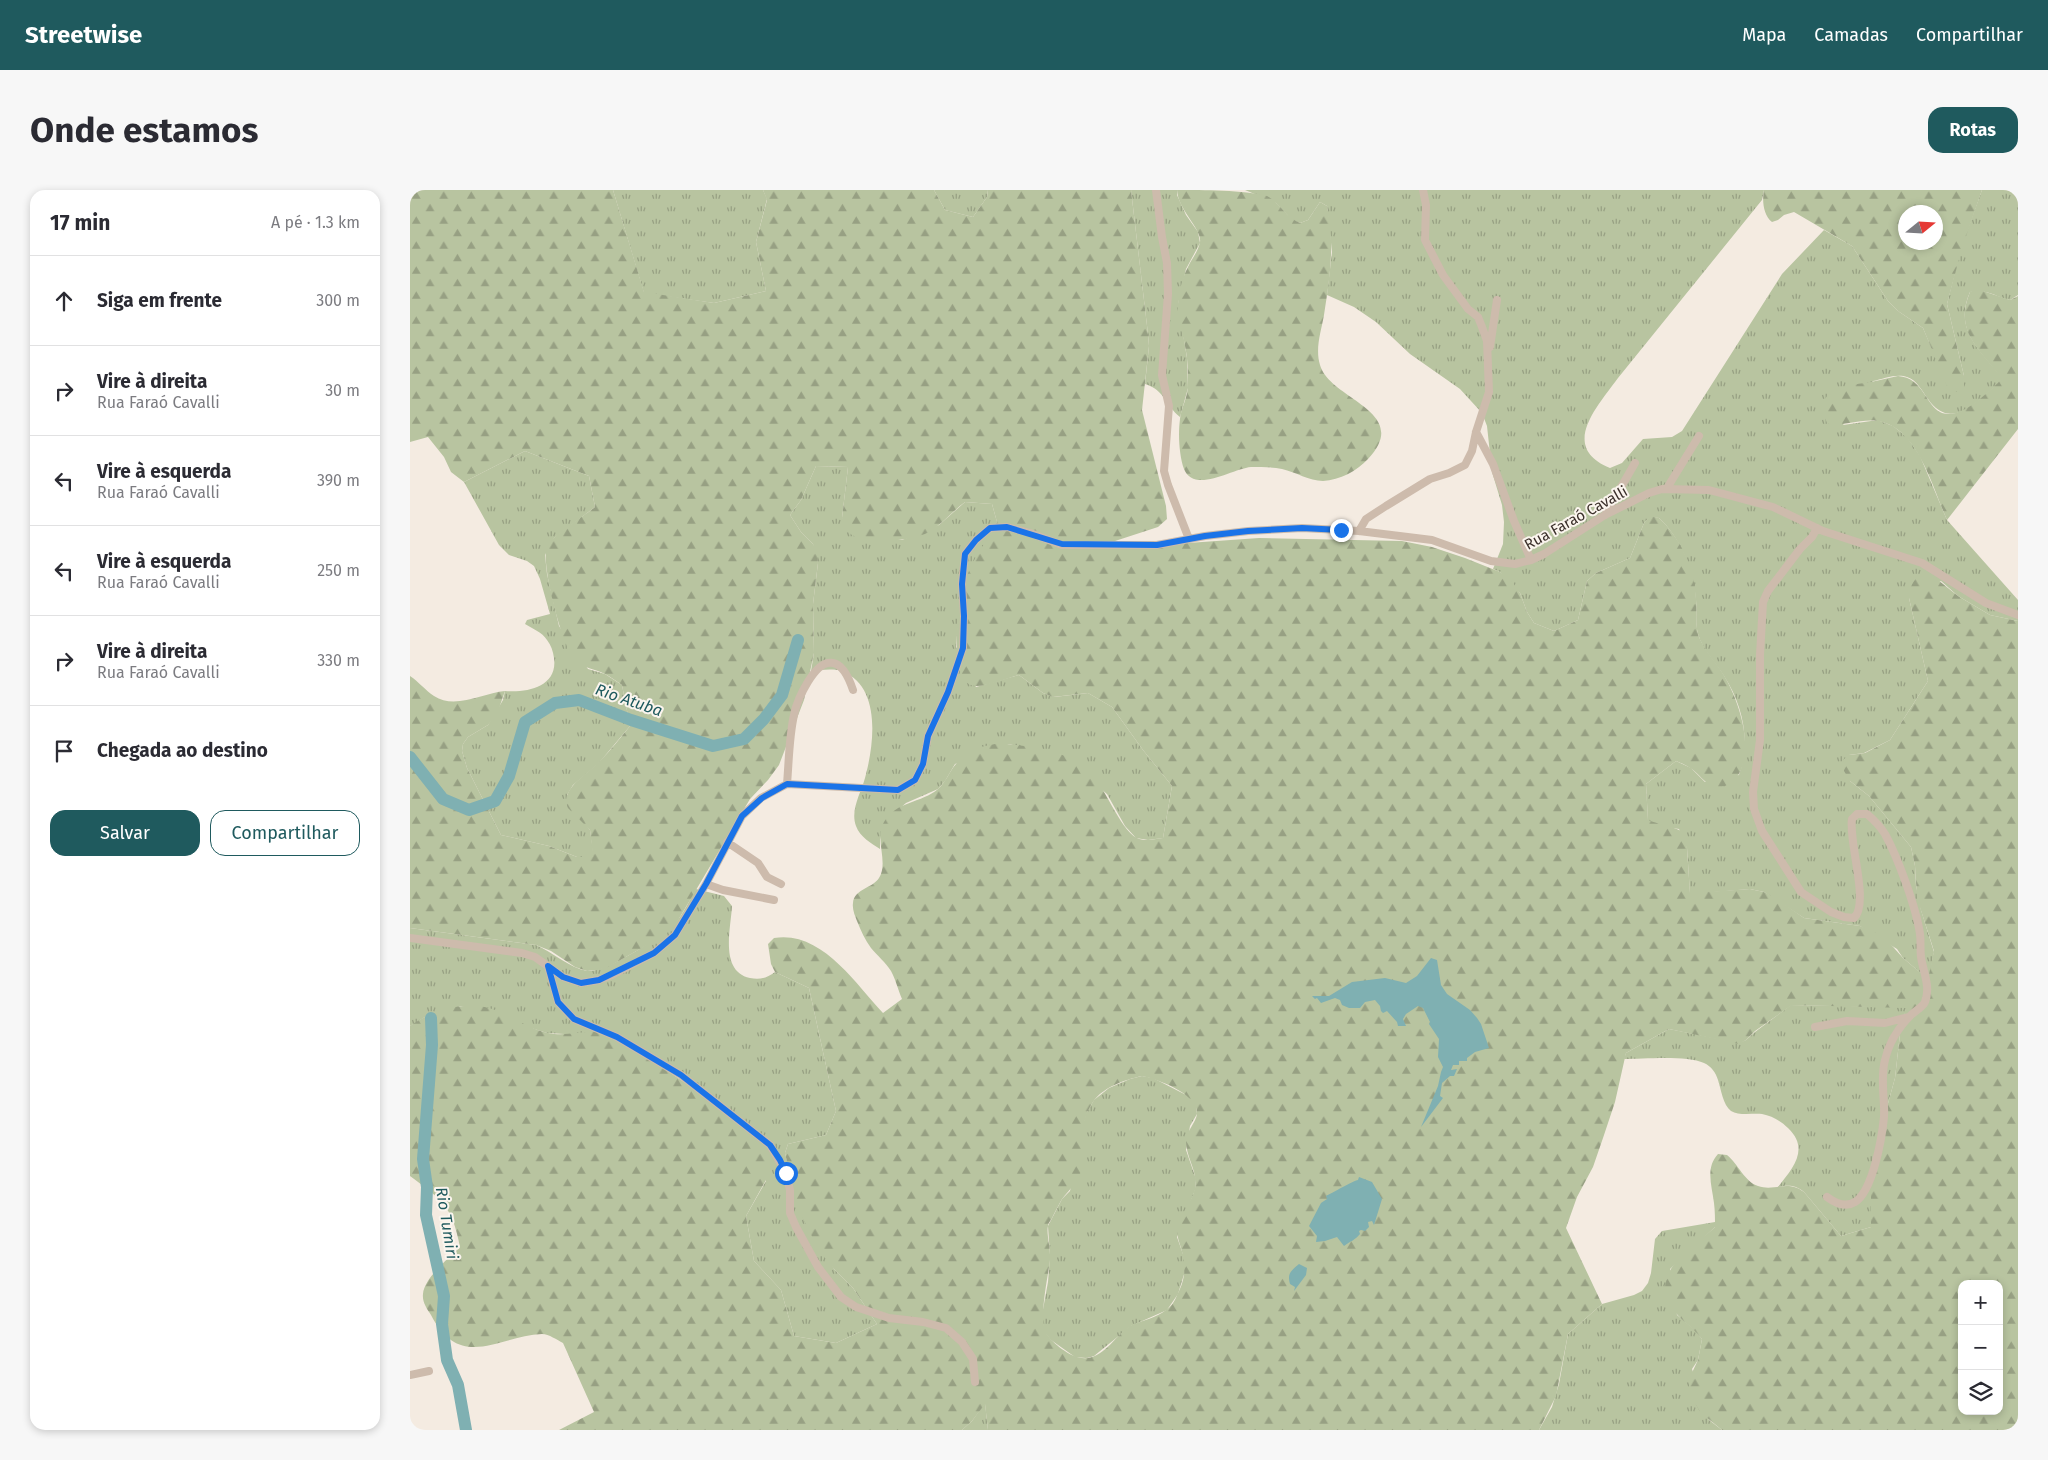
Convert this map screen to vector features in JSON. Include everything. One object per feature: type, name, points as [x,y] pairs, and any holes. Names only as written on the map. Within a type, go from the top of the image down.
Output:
[{"type":"street","points":[[1156,190],[1167,263],[1168,294],[1162,375],[1169,406],[1164,471],[1189,539]]},
{"type":"street","points":[[1359,531],[1366,519],[1386,506],[1430,479],[1465,465],[1472,451],[1489,392],[1487,341],[1478,317],[1468,309],[1443,275],[1426,240],[1426,205],[1423,190]]},
{"type":"street","points":[[1488,360],[1497,300]]},
{"type":"street","points":[[1476,432],[1493,464],[1531,560]]},
{"type":"street","points":[[1667,488],[1699,436]]},
{"type":"street","points":[[1605,515],[1635,464]]},
{"type":"street","name":"Rua Faraó Cavalli","points":[[787,784],[898,790],[915,780],[923,764],[928,736],[948,692],[963,648],[962,584],[965,554],[976,540],[990,528],[1007,527],[1062,544],[1157,545],[1248,531],[1302,528],[1359,531],[1432,540],[1491,561],[1515,564],[1531,560],[1605,515],[1648,494],[1667,488],[1709,490],[1773,507],[1817,528],[1922,562],[1986,603],[2018,615]]},
{"type":"street","points":[[1817,528],[1812,537],[1800,549],[1768,591],[1763,602],[1760,655],[1760,740],[1752,792],[1754,809],[1762,830],[1801,892],[1844,918],[1854,918],[1859,911],[1856,861],[1850,826],[1852,818],[1857,814],[1867,814],[1877,824],[1884,833],[1915,910],[1920,932],[1920,956],[1927,988],[1925,1003],[1910,1016],[1892,1038],[1884,1062],[1882,1136],[1876,1162],[1866,1186],[1854,1202],[1844,1205],[1836,1203],[1827,1197]]},
{"type":"street","points":[[410,938],[535,956],[563,977],[581,983],[599,980],[654,953],[675,935],[706,884],[742,816],[762,798],[787,784],[794,714],[804,689],[815,671],[830,662],[837,664],[850,681],[853,690]]},
{"type":"street","points":[[727,842],[758,863],[767,877],[781,884]]},
{"type":"street","points":[[706,884],[723,890],[774,900]]},
{"type":"street","points":[[548,966],[558,1002],[574,1019],[617,1037],[681,1075],[770,1145],[786,1173],[790,1190],[790,1212],[796,1227],[818,1267],[841,1297],[856,1307],[889,1318],[923,1322],[946,1328],[962,1342],[973,1358],[975,1382]]},
{"type":"street","points":[[1815,1027],[1847,1021],[1885,1023],[1910,1016]]},
{"type":"street","points":[[410,1375],[429,1372]]},
{"type":"green space","points":[[410,190],[613,190],[644,292],[714,303],[766,291],[756,242],[767,200],[763,190],[934,190],[945,210],[973,217],[987,197],[988,190],[1131,190],[1149,346],[1142,410],[1166,506],[1167,519],[1158,527],[1112,542],[1188,543],[1259,538],[1402,541],[1432,547],[1500,572],[1511,580],[1520,593],[1527,612],[1534,623],[1554,631],[1578,620],[1587,581],[1596,573],[1630,558],[1644,523],[1650,516],[1659,518],[1674,535],[1690,566],[1695,588],[1699,637],[1731,689],[1744,728],[1745,754],[1742,766],[1737,777],[1727,785],[1717,787],[1710,785],[1693,770],[1676,761],[1646,784],[1648,820],[1686,834],[1690,893],[1750,889],[1764,892],[1774,897],[1804,918],[1860,926],[1886,939],[1903,958],[1928,979],[1934,951],[1917,898],[1915,866],[1911,847],[1869,796],[1850,781],[1844,771],[1843,760],[1849,755],[1865,753],[1890,740],[1928,681],[1909,598],[1911,587],[1916,579],[1923,574],[1933,576],[1958,596],[1990,615],[2018,621],[2018,1430],[1722,1430],[1700,1412],[1693,1399],[1689,1388],[1689,1379],[1698,1360],[1702,1339],[1672,1308],[1666,1295],[1665,1284],[1676,1262],[1715,1227],[1715,1209],[1710,1171],[1718,1154],[1727,1155],[1753,1184],[1770,1188],[1792,1186],[1804,1192],[1841,1236],[1871,1227],[1871,1185],[1884,1118],[1895,1078],[1901,1025],[1906,1008],[1792,1005],[1739,1044],[1669,1029],[1626,1053],[1615,1102],[1603,1138],[1593,1167],[1577,1197],[1566,1228],[1602,1304],[1568,1334],[1556,1396],[1539,1430],[988,1430],[985,1404],[972,1421],[962,1430],[559,1430],[594,1412],[563,1343],[542,1334],[481,1347],[468,1347],[455,1342],[442,1332],[424,1303],[424,1288],[428,1281],[460,1247],[449,1212],[438,1198],[410,1176],[410,1026],[441,1011],[464,1006],[476,1006],[498,1011],[548,1033],[598,1032],[606,1034],[616,1037],[755,1129],[764,1137],[771,1155],[770,1169],[766,1180],[746,1216],[754,1261],[781,1290],[794,1336],[836,1343],[877,1324],[853,1288],[819,1250],[797,1205],[785,1153],[788,1144],[826,1135],[836,1111],[809,988],[775,972],[771,964],[768,944],[774,938],[791,938],[807,942],[822,950],[849,974],[883,1013],[902,999],[891,971],[865,939],[855,917],[853,905],[854,898],[873,884],[882,872],[881,829],[889,815],[895,810],[932,794],[941,786],[961,759],[972,751],[993,744],[1038,748],[1078,762],[1093,775],[1124,826],[1130,833],[1143,840],[1163,838],[1172,786],[1112,707],[1088,693],[1053,697],[1043,693],[1019,675],[979,686],[965,681],[960,670],[957,655],[958,618],[967,576],[997,522],[992,504],[965,502],[934,529],[912,538],[879,541],[859,538],[843,527],[842,518],[848,467],[816,466],[801,500],[790,515],[801,532],[813,544],[817,551],[818,563],[813,604],[814,653],[804,700],[779,765],[750,799],[677,922],[665,935],[608,967],[587,971],[575,967],[551,951],[536,945],[410,928],[410,676],[434,696],[442,700],[469,700],[505,691],[497,714],[488,725],[468,737],[463,744],[462,751],[467,768],[501,835],[549,846],[577,857],[593,857],[590,830],[568,808],[566,801],[568,794],[576,782],[603,758],[630,726],[622,685],[605,674],[578,663],[570,652],[564,639],[549,585],[547,546],[562,531],[595,507],[589,476],[525,451],[464,482],[451,472],[444,457],[428,437],[410,442]],"holes":[[[1142,1076],[1157,1080],[1184,1094],[1196,1107],[1197,1114],[1186,1141],[1195,1176],[1195,1188],[1180,1219],[1177,1230],[1184,1260],[1184,1278],[1175,1299],[1168,1309],[1132,1325],[1100,1353],[1087,1358],[1077,1357],[1060,1348],[1048,1336],[1043,1321],[1050,1260],[1048,1225],[1062,1199],[1081,1173],[1085,1119],[1093,1102],[1102,1092],[1121,1082]]]},
{"type":"green space","points":[[613,190],[763,190],[767,199],[756,242],[766,291],[714,303],[644,293]]},
{"type":"green space","points":[[934,190],[988,190],[987,197],[973,217],[945,210]]},
{"type":"green space","points":[[1131,190],[1177,190],[1177,195],[1186,215],[1198,232],[1200,243],[1186,269],[1178,304],[1187,358],[1188,388],[1180,417],[1157,390],[1145,384],[1149,346]]},
{"type":"green space","points":[[1177,190],[1235,191],[1267,196],[1276,202],[1291,218],[1300,223],[1308,220],[1320,202],[1327,206],[1331,234],[1331,260],[1318,346],[1320,365],[1327,377],[1338,388],[1365,407],[1375,417],[1381,429],[1379,443],[1368,459],[1353,471],[1336,479],[1323,481],[1313,480],[1282,469],[1251,467],[1214,478],[1196,480],[1189,476],[1184,469],[1180,451],[1179,431],[1188,389],[1188,370],[1178,315],[1178,304],[1184,276],[1198,248],[1200,237],[1181,205]]},
{"type":"green space","points":[[1245,190],[1764,190],[1762,200],[1618,378],[1593,414],[1587,426],[1585,438],[1587,449],[1595,459],[1610,468],[1622,463],[1643,439],[1672,437],[1682,431],[1782,274],[1824,230],[1852,246],[1888,301],[1898,311],[1923,328],[1932,349],[1964,376],[1947,304],[1961,248],[1982,190],[2018,190],[2018,295],[2010,300],[1987,292],[1970,292],[1965,318],[1967,329],[1978,349],[2003,379],[1976,403],[1956,413],[1947,413],[1937,409],[1911,378],[1899,376],[1873,381],[1843,425],[1880,421],[1893,426],[1907,437],[1920,456],[1947,520],[2018,600],[2018,621],[1990,615],[1958,596],[1941,581],[1909,598],[1928,681],[1890,740],[1864,753],[1849,755],[1850,781],[1869,796],[1911,847],[1921,910],[1934,952],[1929,980],[1903,958],[1897,949],[1860,926],[1804,918],[1764,892],[1750,889],[1690,894],[1687,848],[1679,829],[1665,827],[1648,821],[1646,784],[1676,761],[1691,768],[1705,782],[1739,775],[1743,762],[1745,737],[1740,711],[1731,687],[1700,640],[1697,626],[1695,589],[1685,555],[1673,535],[1659,518],[1650,517],[1644,523],[1630,558],[1596,573],[1587,581],[1578,620],[1554,631],[1534,623],[1527,612],[1520,593],[1500,572],[1493,569],[1503,544],[1504,522],[1502,505],[1492,472],[1487,426],[1482,413],[1460,389],[1410,354],[1376,322],[1354,307],[1327,295],[1332,252],[1327,206],[1320,202],[1308,220],[1300,223],[1292,220],[1276,203]]},
{"type":"green space","points":[[1764,190],[1982,190],[1962,248],[1947,304],[1964,376],[1964,387],[1960,392],[1954,392],[1947,386],[1923,328],[1898,311],[1888,301],[1852,246],[1794,212],[1772,222],[1765,211],[1763,203]]},
{"type":"green space","points":[[1977,289],[2010,300],[2018,296],[2018,429],[1947,520],[1922,460],[1903,434],[1891,425],[1877,421],[1831,425],[1827,423],[1824,402],[1834,390],[1842,387],[1898,376],[1914,382],[1940,412],[1956,413],[1974,404],[2002,379],[1978,349],[1967,329],[1965,318],[1966,306],[1970,292]]},
{"type":"green space","points":[[525,451],[589,476],[595,507],[554,538],[545,555],[547,574],[559,626],[588,669],[605,674],[622,685],[630,726],[598,764],[573,785],[567,795],[590,830],[594,858],[577,857],[549,846],[501,835],[467,768],[462,751],[463,744],[468,737],[488,725],[503,700],[505,691],[523,691],[540,686],[551,675],[554,668],[551,646],[545,637],[525,624],[527,620],[550,614],[540,579],[534,566],[527,561],[509,555],[499,545],[464,482]]},
{"type":"green space","points":[[816,466],[848,467],[842,518],[863,538],[902,540],[939,525],[965,502],[992,504],[997,522],[964,588],[957,634],[956,647],[976,687],[1019,675],[1043,693],[1054,697],[1088,693],[1112,707],[1172,786],[1163,838],[1148,840],[1136,838],[1125,826],[1107,794],[1061,755],[1008,744],[955,764],[938,789],[906,803],[885,821],[880,840],[880,849],[863,837],[856,826],[854,814],[871,750],[872,718],[869,703],[864,690],[855,679],[842,671],[830,669],[811,671],[814,653],[813,604],[818,563],[813,544],[801,532],[790,515],[801,500]]},
{"type":"green space","points":[[696,889],[724,896],[732,906],[729,937],[730,958],[740,974],[760,979],[775,972],[809,988],[836,1111],[826,1135],[788,1144],[785,1153],[791,1177],[834,1269],[853,1288],[877,1324],[836,1343],[794,1336],[781,1290],[754,1261],[746,1216],[766,1181],[745,1121],[616,1037],[547,1033],[461,1006],[425,1017],[410,1026],[410,928],[536,945],[574,967],[587,971],[596,970],[634,952],[669,928],[682,914]]},
{"type":"green space","points":[[1791,1005],[1907,1007],[1901,1025],[1895,1078],[1884,1118],[1871,1197],[1871,1227],[1841,1236],[1804,1192],[1792,1186],[1778,1187],[1794,1166],[1798,1151],[1798,1143],[1795,1136],[1785,1125],[1766,1115],[1731,1111],[1724,1101],[1716,1075],[1704,1063],[1676,1058],[1624,1059],[1626,1053],[1669,1029],[1739,1043],[1746,1040]]},
{"type":"green space","points":[[1142,1076],[1153,1078],[1190,1097],[1196,1104],[1197,1114],[1190,1126],[1186,1150],[1196,1179],[1195,1190],[1177,1237],[1185,1260],[1185,1271],[1178,1294],[1167,1310],[1131,1326],[1094,1356],[1086,1358],[1075,1357],[1051,1340],[1044,1332],[1042,1315],[1048,1282],[1050,1256],[1048,1226],[1062,1199],[1070,1191],[1083,1125],[1086,1114],[1094,1100],[1109,1088]]},
{"type":"green space","points":[[1715,1222],[1715,1227],[1670,1269],[1677,1315],[1695,1330],[1702,1339],[1698,1360],[1692,1369],[1709,1420],[1722,1430],[1539,1430],[1552,1407],[1559,1384],[1568,1334],[1602,1304],[1642,1291],[1648,1283],[1651,1273],[1655,1239],[1662,1231]]},
{"type":"green space","points":[[985,1403],[988,1430],[962,1430],[972,1421]]},
{"type":"water","points":[[1431,958],[1437,960],[1441,985],[1447,994],[1470,1010],[1481,1024],[1489,1048],[1475,1052],[1467,1058],[1467,1061],[1459,1061],[1459,1065],[1453,1065],[1451,1070],[1457,1069],[1454,1076],[1450,1076],[1442,1083],[1440,1096],[1443,1098],[1421,1127],[1438,1086],[1443,1067],[1438,1057],[1439,1039],[1429,1024],[1430,1022],[1423,1008],[1418,1006],[1406,1014],[1403,1019],[1406,1026],[1398,1026],[1397,1022],[1387,1011],[1383,1013],[1381,1011],[1380,1006],[1375,1000],[1365,1002],[1360,1008],[1349,1008],[1342,1005],[1340,1000],[1335,998],[1321,1003],[1312,996],[1329,996],[1352,982],[1385,978],[1406,983],[1417,976]]},
{"type":"water","points":[[1359,1177],[1372,1182],[1382,1199],[1374,1225],[1372,1221],[1368,1222],[1369,1227],[1365,1231],[1359,1231],[1360,1234],[1355,1239],[1344,1246],[1337,1237],[1316,1242],[1317,1236],[1309,1226],[1321,1203],[1327,1199],[1326,1196],[1358,1180]]},
{"type":"water","points":[[1299,1264],[1307,1268],[1306,1275],[1294,1291],[1295,1287],[1290,1284],[1289,1275]]},
{"type":"waterway","name":"Rio Atuba","points":[[410,757],[443,799],[469,810],[495,801],[509,776],[525,722],[555,703],[579,700],[631,720],[713,746],[744,739],[764,719],[782,695],[798,640]]},
{"type":"waterway","name":"Rio Tumiri","points":[[431,1018],[432,1045],[423,1159],[427,1187],[426,1215],[444,1296],[442,1324],[447,1360],[458,1385],[466,1430]]},
{"type":"route","points":[[786,1173],[770,1145],[681,1075],[617,1037],[574,1019],[558,1002],[548,966],[563,977],[581,983],[599,980],[612,975],[654,953],[675,935],[706,884],[742,816],[762,798],[787,784],[898,790],[915,780],[923,764],[928,736],[948,692],[963,648],[962,584],[965,554],[976,540],[990,528],[1007,527],[1062,544],[1157,545],[1205,536],[1248,531],[1302,528],[1341,530]]}]
